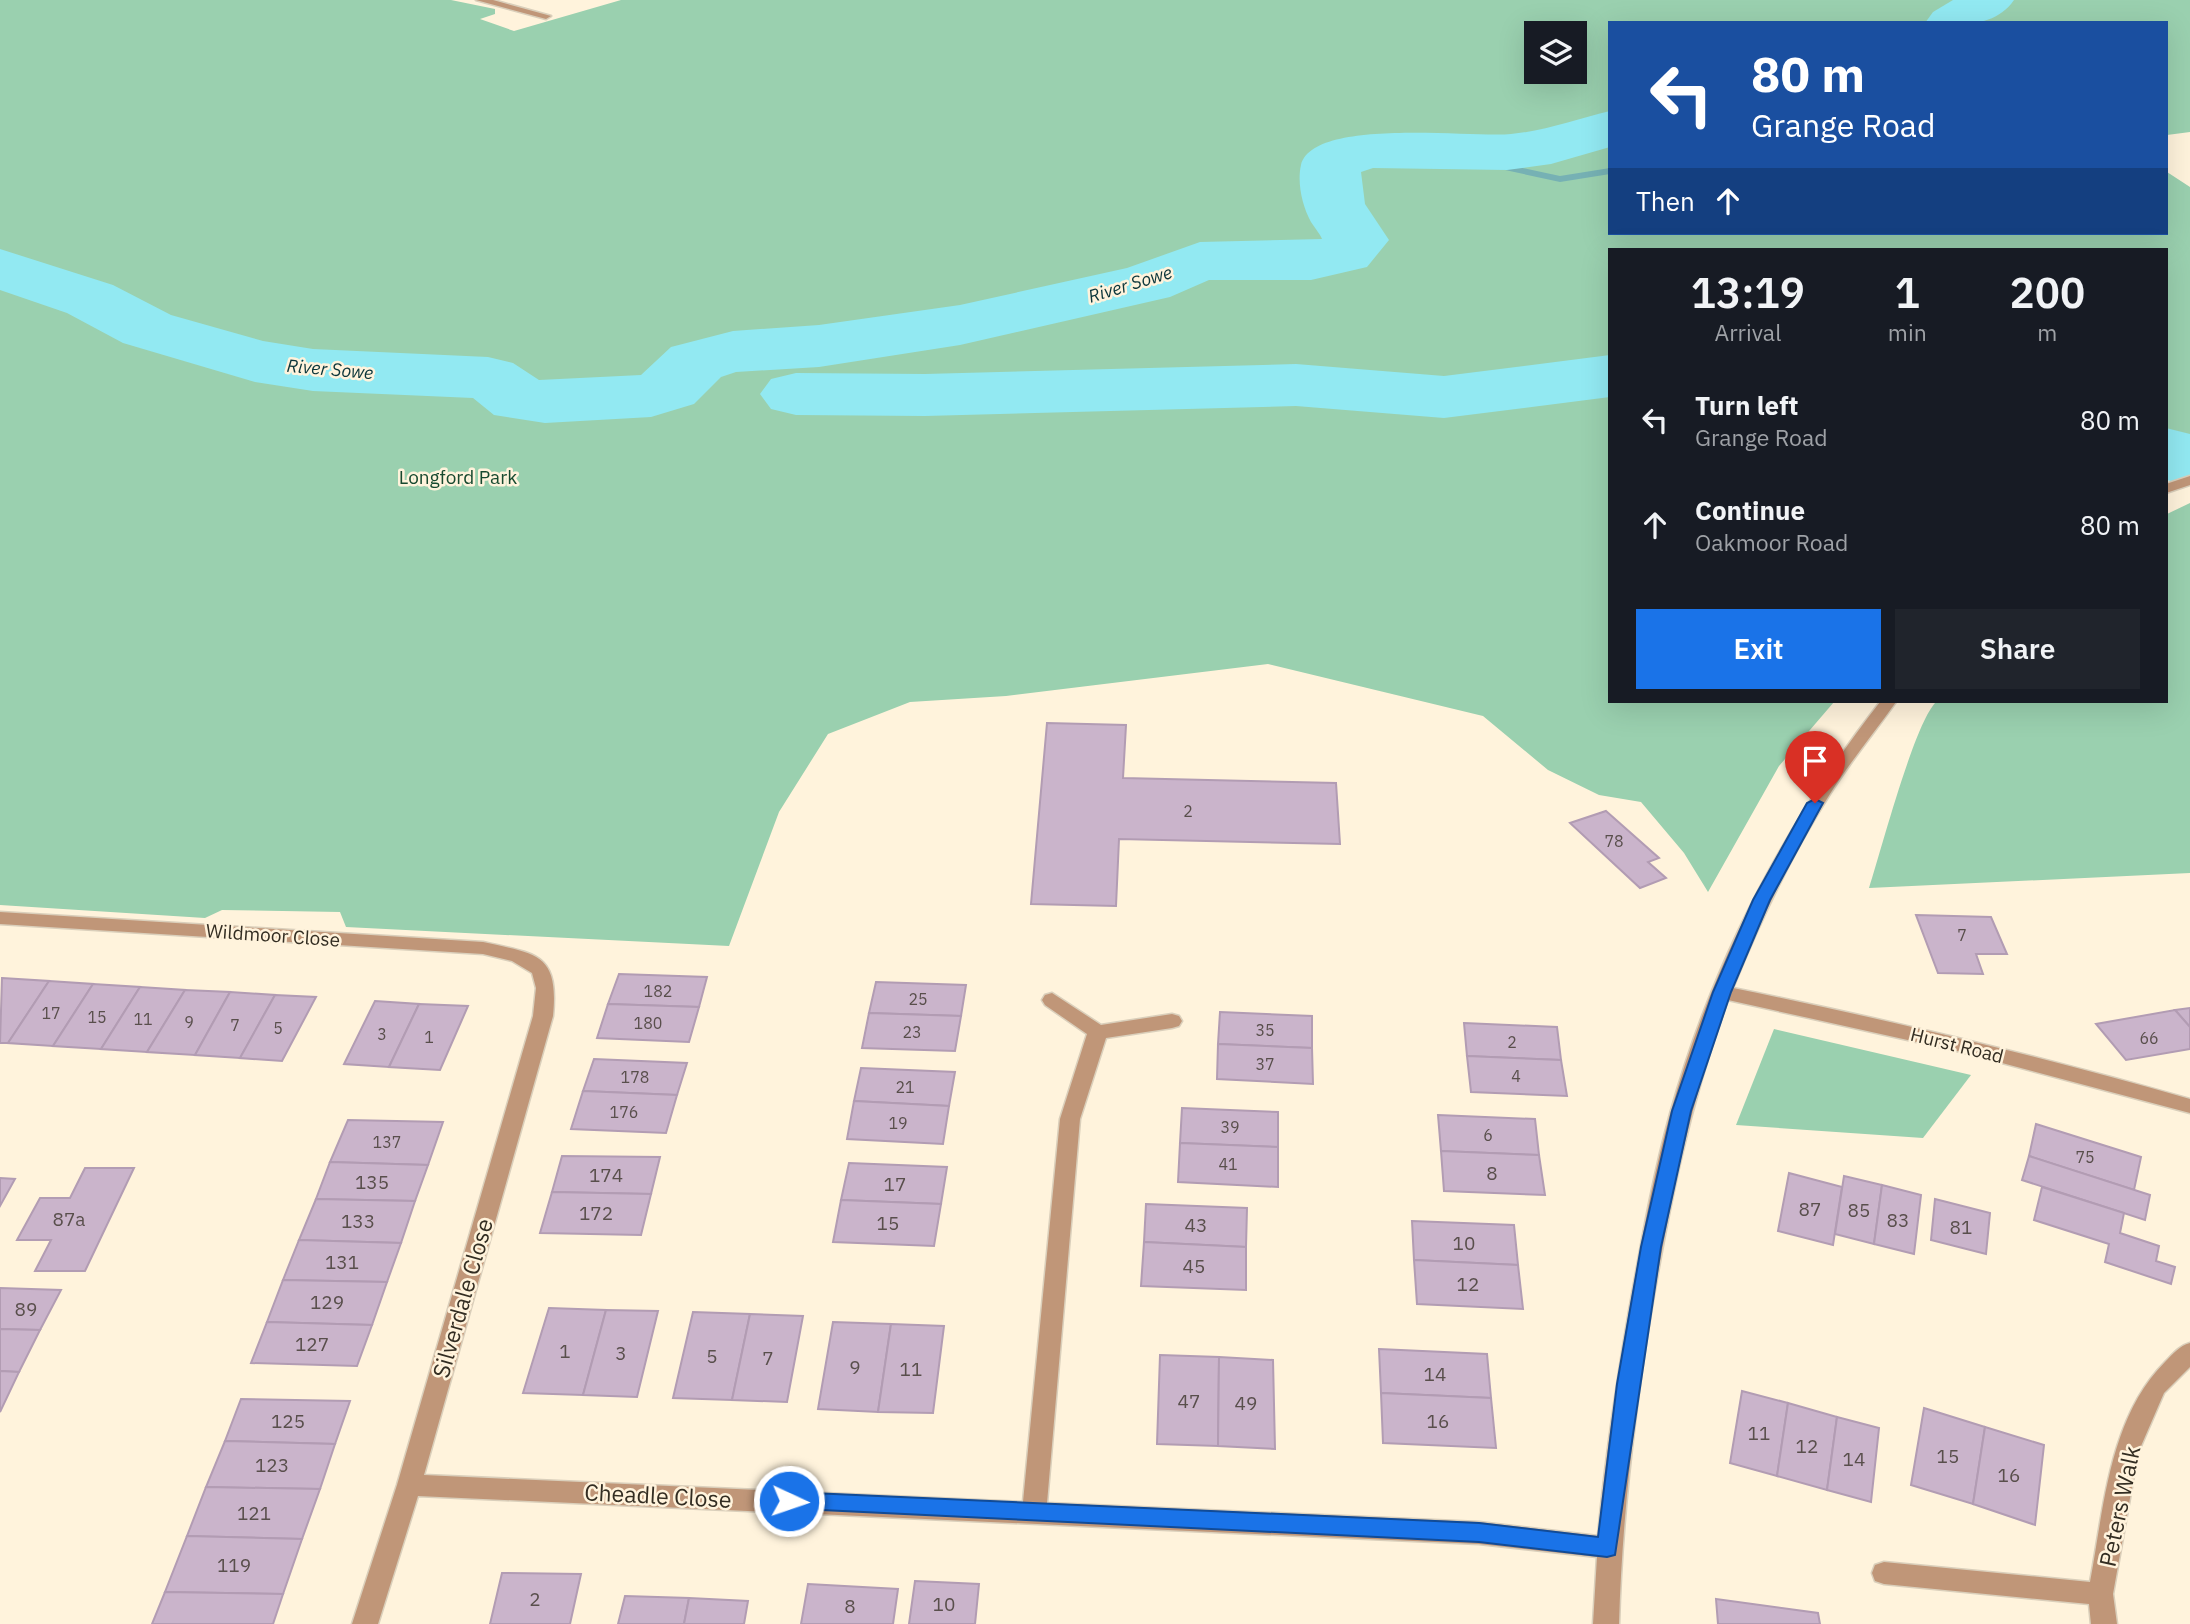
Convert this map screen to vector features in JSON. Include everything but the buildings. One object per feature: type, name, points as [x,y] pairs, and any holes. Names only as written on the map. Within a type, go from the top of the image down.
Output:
[{"type":"street","points":[[481,0],[546,16]]},
{"type":"street","points":[[1606,1624],[1607,1548],[1623,1412],[1651,1247],[1681,1111],[1722,992],[1761,900],[1804,822],[1850,748],[1887,703]]},
{"type":"street","name":"Wildmoor Close","points":[[0,918],[483,947],[518,956],[541,970]]},
{"type":"street","name":"Silverdale Close","points":[[365,1624],[409,1485],[543,1016],[546,988],[541,970]]},
{"type":"street","name":"Hurst Road","points":[[1722,992],[1833,1015],[2102,1080],[2190,1106]]},
{"type":"street","points":[[1052,1000],[1098,1032],[1171,1021]]},
{"type":"street","points":[[1034,1512],[1069,1119],[1098,1032]]},
{"type":"street","name":"Peters Walk","points":[[2104,1624],[2100,1594],[2126,1453],[2155,1387],[2190,1352]]},
{"type":"street","name":"Cheadle Close","points":[[409,1485],[1479,1533],[1607,1548]]},
{"type":"street","name":"Peters Walk","points":[[1884,1573],[2100,1594]]},
{"type":"green space","name":"Longford Park","points":[[0,0],[451,0],[495,9],[495,14],[480,19],[514,31],[621,0],[2190,0],[2190,132],[2168,135],[2168,21],[1608,21],[1608,235],[2168,235],[2168,173],[2190,187],[2190,449],[2168,454],[2168,248],[1608,248],[1608,703],[1833,703],[1779,766],[1708,892],[1684,853],[1641,802],[1599,795],[1548,770],[1483,716],[1268,664],[1006,696],[910,702],[828,734],[779,812],[729,946],[346,927],[340,912],[222,910],[205,918],[0,905]]},
{"type":"green space","points":[[2190,503],[2190,873],[1869,888],[1908,761],[1927,715],[1935,703],[2168,703],[2168,514]]},
{"type":"green space","points":[[1774,1029],[1971,1075],[1923,1138],[1736,1125]]},
{"type":"waterway","name":"River Sowe","points":[[1954,21],[1989,0]]},
{"type":"waterway","name":"River Sowe","points":[[0,268],[90,299],[147,329],[255,361],[313,370],[488,378],[508,389],[519,400],[545,402],[651,396],[669,389],[696,362],[733,352],[819,346],[960,325],[1147,283],[1200,261],[1311,261],[1344,253],[1357,240],[1342,221],[1334,204],[1331,163],[1367,150],[1507,152],[1551,147],[1608,129]]},
{"type":"waterway","points":[[1435,152],[1560,179],[1608,171]]},
{"type":"waterway","name":"River Sowe","points":[[796,394],[925,395],[1296,385],[1444,397],[1608,376]]},
{"type":"waterway","name":"River Sowe","points":[[2168,451],[2190,463]]},
{"type":"route","points":[[789,1501],[1479,1533],[1607,1548],[1623,1412],[1651,1247],[1681,1111],[1722,992],[1761,900],[1815,803]]}]
